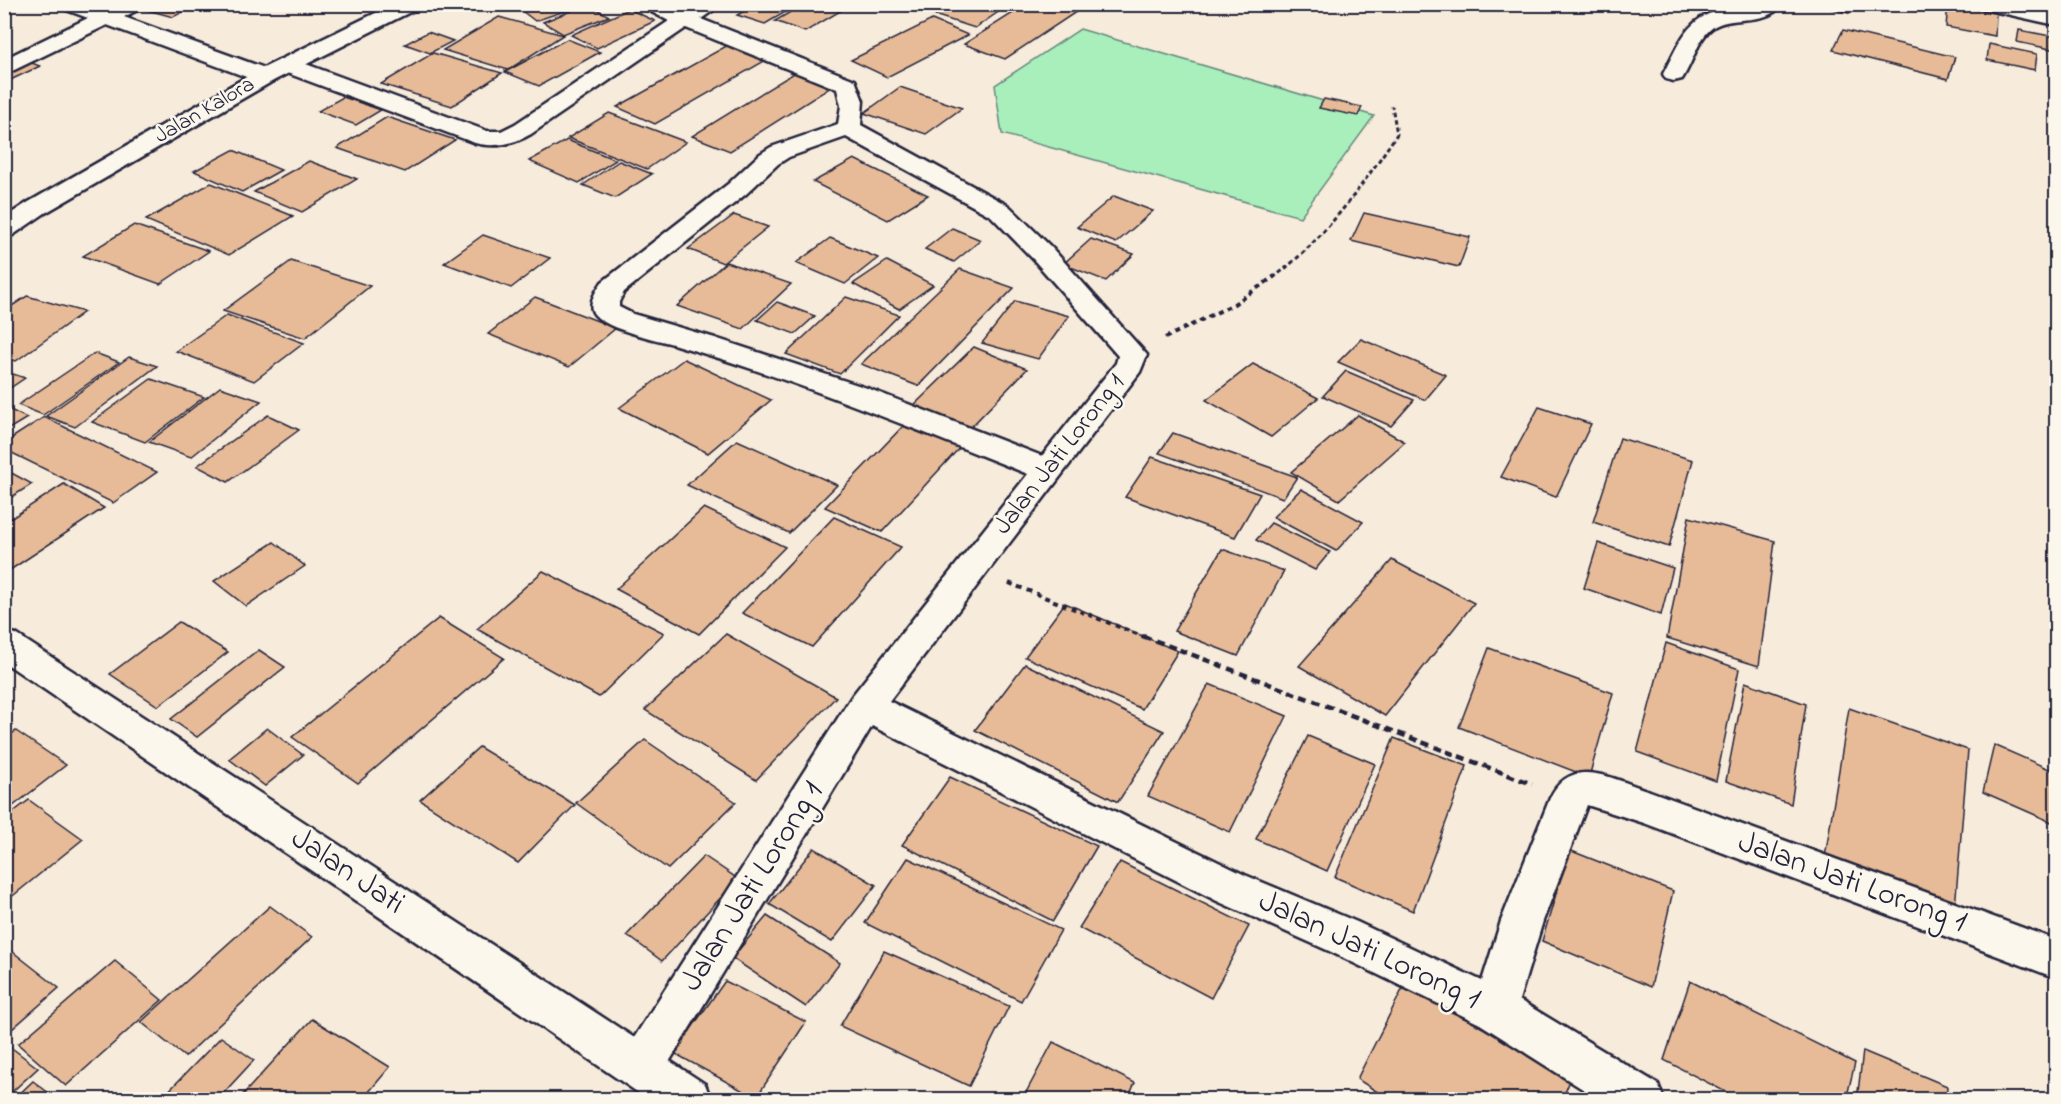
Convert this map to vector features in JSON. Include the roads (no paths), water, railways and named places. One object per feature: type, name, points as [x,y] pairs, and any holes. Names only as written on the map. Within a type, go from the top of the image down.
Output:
[{"type":"street","points":[[68,4],[265,76]]},
{"type":"street","points":[[4,68],[134,4]]},
{"type":"street","name":"Jalan Kalora","points":[[4,230],[36,208],[265,76],[411,4]]},
{"type":"street","points":[[651,4],[684,20],[847,85],[854,111],[848,128],[780,152],[769,159],[737,189],[612,288],[605,302],[606,311],[623,320],[696,341],[857,395],[1049,471]]},
{"type":"street","points":[[287,65],[483,138],[494,139],[523,129],[684,20],[712,4]]},
{"type":"street","points":[[1674,74],[1704,23],[1763,11],[1772,4]]},
{"type":"street","points":[[1986,4],[2056,19]]},
{"type":"street","name":"Jalan Jati Lorong 1","points":[[641,1067],[865,706],[1130,365],[1133,355],[1000,210],[848,128]]},
{"type":"street","name":"Jalan Jati","points":[[4,644],[689,1100]]},
{"type":"street","name":"Jalan Jati Lorong 1","points":[[865,706],[1232,888],[1342,936],[1495,1009],[1522,921],[1569,798],[1579,788],[1590,789],[1650,808],[2056,959]]},
{"type":"street","points":[[1495,1009],[1642,1100]]}]
